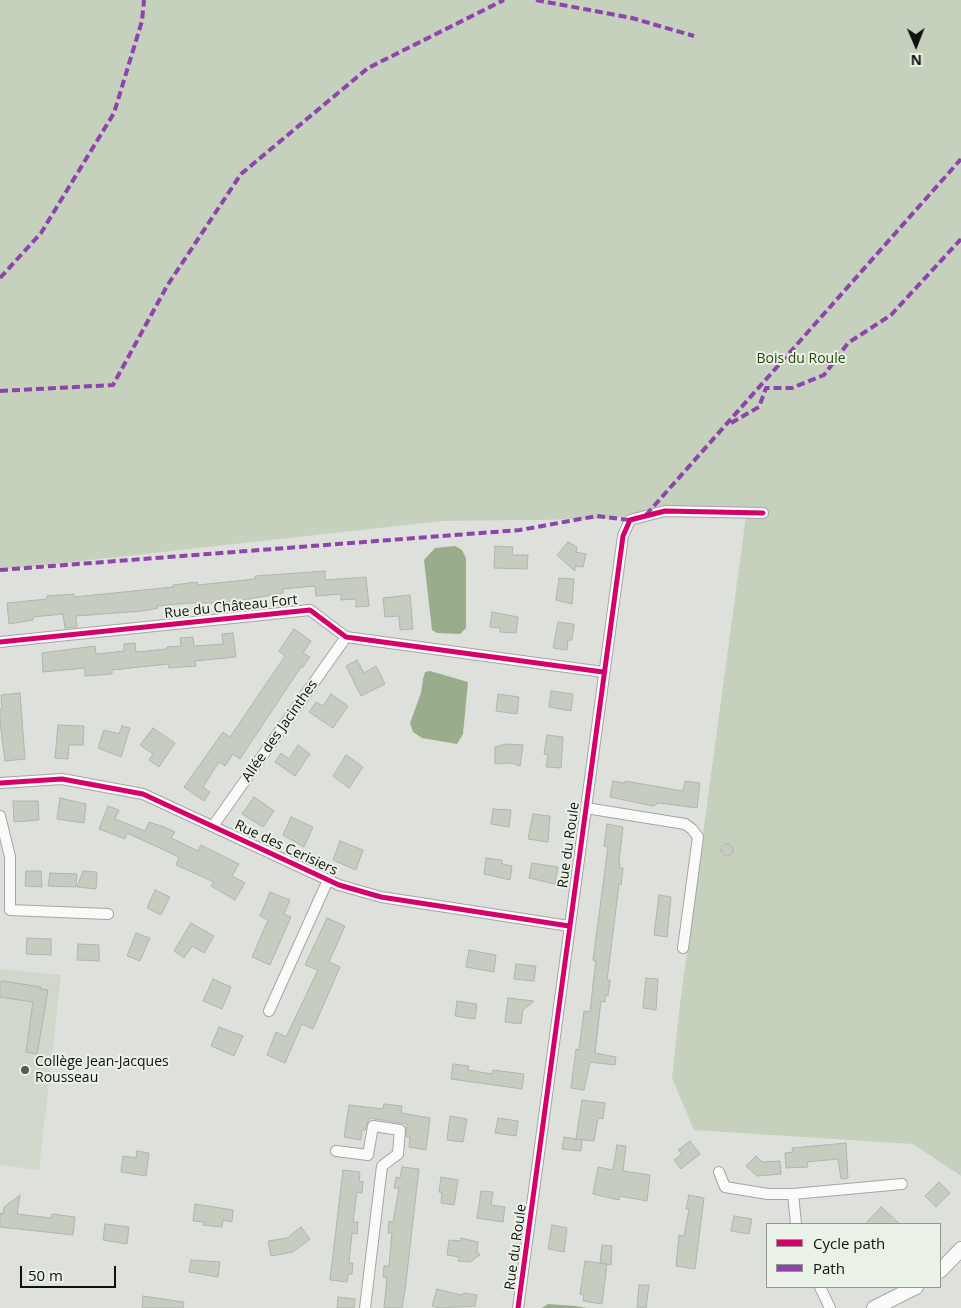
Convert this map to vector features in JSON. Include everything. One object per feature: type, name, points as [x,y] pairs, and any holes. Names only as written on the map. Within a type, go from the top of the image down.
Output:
[{"type":"street","name":"Rue du Roule","points":[[518,1308],[623,536],[630,520],[666,511],[763,513]]},
{"type":"street","name":"Rue du Château Fort","points":[[0,642],[310,610],[346,637],[603,672]]},
{"type":"street","name":"Allée des Jacinthes","points":[[213,826],[346,637]]},
{"type":"street","name":"Rue des Cerisiers","points":[[0,783],[62,779],[142,794],[328,880],[381,897],[569,926]]},
{"type":"street","points":[[586,808],[684,824],[692,828],[698,837],[683,948]]},
{"type":"street","points":[[0,816],[10,857],[10,910],[108,914]]},
{"type":"street","name":"Rue des Cerisiers","points":[[270,1012],[328,880]]},
{"type":"street","points":[[365,1308],[382,1166],[398,1154],[400,1130],[373,1126],[368,1155]]},
{"type":"street","points":[[336,1151],[368,1155],[382,1166]]},
{"type":"street","points":[[719,1172],[724,1187],[768,1194],[793,1194],[902,1184]]},
{"type":"street","points":[[793,1194],[796,1223]]},
{"type":"street","points":[[941,1270],[961,1249]]},
{"type":"street","points":[[820,1288],[830,1308]]},
{"type":"street","points":[[874,1308],[914,1288]]},
{"type":"shaded area","points":[[455,546],[462,550],[466,558],[466,628],[460,634],[437,633],[432,630],[424,560],[435,548]]},
{"type":"shaded area","points":[[430,671],[468,682],[463,734],[457,744],[422,738],[413,732],[410,723],[421,693],[425,672]]},
{"type":"shaded area","name":"Collège Jean-Jacques Rousseau","points":[[0,969],[61,975],[39,1170],[0,1165]]},
{"type":"shaded area","points":[[548,1304],[575,1306],[587,1308],[542,1308]]},
{"type":"green space","name":"Bois du Roule","points":[[0,0],[961,0],[961,1176],[913,1144],[694,1130],[672,1078],[680,1004],[747,509],[673,507],[609,519],[442,521],[0,570]]},
{"type":"building","points":[[568,542],[577,547],[576,552],[586,554],[583,567],[575,566],[575,571],[557,555]]},
{"type":"building","points":[[495,546],[513,547],[512,555],[528,555],[527,569],[494,568]]},
{"type":"building","points":[[325,571],[325,580],[366,577],[369,606],[356,607],[356,599],[341,600],[341,594],[316,596],[315,586],[283,589],[283,593],[227,603],[190,603],[157,606],[158,608],[143,611],[76,616],[77,627],[65,628],[63,614],[33,617],[33,620],[9,624],[7,603],[47,599],[47,596],[74,594],[74,597],[173,587],[173,585],[197,582],[198,585],[255,579],[255,576]]},
{"type":"building","points":[[559,578],[574,579],[572,604],[556,600]]},
{"type":"building","points":[[410,595],[413,629],[400,630],[399,616],[385,617],[383,598]]},
{"type":"building","points":[[492,612],[518,617],[516,633],[500,632],[500,628],[490,627]]},
{"type":"building","points":[[558,622],[574,624],[572,640],[568,640],[567,650],[553,648]]},
{"type":"building","points":[[294,629],[311,641],[303,653],[310,657],[301,667],[240,759],[233,754],[225,766],[219,762],[203,787],[210,792],[204,801],[184,787],[223,732],[230,737],[285,656],[279,651]]},
{"type":"building","points":[[233,633],[236,657],[195,661],[196,666],[169,668],[168,664],[112,670],[112,674],[85,676],[85,668],[43,672],[42,653],[95,646],[96,654],[124,651],[124,644],[135,643],[136,652],[167,649],[167,647],[181,646],[180,638],[193,637],[194,646],[223,644],[222,634]]},
{"type":"building","points":[[357,660],[364,673],[376,666],[385,684],[361,696],[346,666]]},
{"type":"building","points":[[551,691],[573,694],[571,711],[549,707]]},
{"type":"building","points":[[20,693],[25,759],[5,761],[0,722],[0,709],[2,709],[1,695]]},
{"type":"building","points":[[331,694],[348,706],[333,728],[309,712],[316,702],[323,706]]},
{"type":"building","points":[[498,694],[519,697],[517,714],[496,711]]},
{"type":"building","points":[[58,725],[84,726],[83,745],[69,745],[68,759],[55,758]]},
{"type":"building","points":[[122,726],[130,728],[121,757],[98,748],[104,730],[119,734]]},
{"type":"building","points":[[153,728],[175,743],[159,767],[149,760],[153,754],[140,745]]},
{"type":"building","points":[[547,735],[563,737],[561,768],[546,767],[548,755],[544,754]]},
{"type":"building","points":[[506,744],[523,745],[520,766],[511,763],[495,764],[495,747]]},
{"type":"building","points":[[298,745],[310,754],[295,776],[275,762],[281,753],[289,759]]},
{"type":"building","points":[[346,755],[363,767],[349,788],[333,776]]},
{"type":"building","points":[[613,781],[625,783],[625,781],[683,791],[685,781],[700,783],[697,808],[659,803],[653,806],[610,797]]},
{"type":"building","points":[[254,797],[274,811],[263,827],[242,814]]},
{"type":"building","points":[[60,798],[86,804],[84,823],[57,819]]},
{"type":"building","points":[[13,801],[38,801],[39,820],[14,822]]},
{"type":"building","points":[[108,806],[119,810],[115,819],[145,831],[149,822],[164,827],[175,832],[171,838],[198,851],[201,845],[239,864],[232,876],[245,883],[235,900],[211,886],[214,882],[176,865],[179,857],[127,833],[125,839],[99,829]]},
{"type":"building","points":[[493,809],[511,810],[509,827],[491,824]]},
{"type":"building","points":[[533,814],[550,816],[548,842],[528,839]]},
{"type":"building","points":[[291,817],[313,827],[304,847],[283,835]]},
{"type":"building","points":[[607,824],[623,827],[619,861],[620,868],[623,868],[621,885],[619,884],[607,980],[610,980],[608,996],[605,995],[605,1002],[601,1001],[595,1053],[616,1057],[615,1065],[590,1062],[584,1090],[571,1088],[576,1049],[579,1050],[584,1011],[590,1012],[596,961],[593,960],[608,847],[604,846]]},
{"type":"building","points":[[340,841],[363,850],[356,870],[333,860]]},
{"type":"building","points":[[725,844],[729,844],[733,850],[729,856],[725,856],[721,852],[721,848]]},
{"type":"building","points":[[486,858],[502,860],[502,864],[512,866],[510,880],[484,874]]},
{"type":"building","points":[[532,863],[558,867],[555,884],[529,878]]},
{"type":"building","points":[[26,871],[41,871],[42,887],[25,886]]},
{"type":"building","points":[[83,871],[97,872],[96,889],[77,887]]},
{"type":"building","points":[[50,873],[77,874],[76,887],[48,886]]},
{"type":"building","points":[[155,890],[170,897],[161,915],[147,908]]},
{"type":"building","points":[[270,892],[290,900],[284,914],[291,917],[270,965],[252,957],[268,920],[260,916]]},
{"type":"building","points":[[659,895],[671,897],[667,937],[654,935]]},
{"type":"building","points":[[327,918],[345,926],[329,962],[340,967],[313,1029],[302,1024],[285,1063],[267,1055],[276,1032],[286,1037],[318,970],[305,965]]},
{"type":"building","points":[[191,923],[214,936],[204,953],[192,946],[184,958],[174,951]]},
{"type":"building","points":[[136,933],[150,938],[140,961],[127,956]]},
{"type":"building","points":[[27,938],[51,939],[51,955],[26,954]]},
{"type":"building","points":[[78,944],[99,945],[99,961],[77,960]]},
{"type":"building","points":[[469,950],[496,955],[494,972],[466,967]]},
{"type":"building","points":[[516,964],[536,966],[534,981],[514,979]]},
{"type":"building","points":[[646,978],[658,979],[656,1010],[643,1008]]},
{"type":"building","points":[[213,979],[231,987],[222,1009],[203,1001]]},
{"type":"building","points":[[2,981],[41,987],[40,989],[48,990],[37,1054],[26,1052],[33,1002],[0,997],[0,983]]},
{"type":"building","points":[[508,998],[534,1001],[523,1010],[521,1024],[505,1022]]},
{"type":"building","points":[[457,1001],[477,1004],[475,1019],[455,1016]]},
{"type":"building","points":[[219,1027],[243,1036],[234,1056],[211,1046]]},
{"type":"building","points":[[453,1064],[469,1066],[468,1070],[492,1074],[493,1070],[524,1074],[522,1089],[451,1079]]},
{"type":"building","points":[[582,1100],[605,1103],[603,1119],[598,1118],[594,1141],[576,1139]]},
{"type":"building","points":[[384,1104],[402,1106],[401,1113],[430,1118],[426,1150],[409,1147],[410,1137],[406,1136],[407,1124],[369,1118],[365,1130],[362,1130],[361,1140],[344,1137],[349,1105],[383,1109]]},
{"type":"building","points":[[450,1116],[467,1119],[463,1142],[447,1140]]},
{"type":"building","points":[[498,1118],[518,1121],[516,1136],[495,1133]]},
{"type":"building","points":[[564,1137],[582,1140],[581,1151],[562,1149]]},
{"type":"building","points":[[690,1141],[700,1154],[681,1169],[674,1160],[682,1154],[678,1150]]},
{"type":"building","points":[[846,1143],[848,1178],[841,1179],[838,1159],[807,1162],[808,1167],[786,1168],[785,1153],[793,1152],[792,1148]]},
{"type":"building","points":[[617,1145],[626,1146],[623,1171],[650,1175],[647,1201],[620,1196],[619,1200],[593,1194],[598,1167],[613,1170]]},
{"type":"building","points":[[137,1151],[149,1153],[146,1176],[121,1172],[123,1156],[136,1158]]},
{"type":"building","points":[[756,1156],[762,1162],[780,1161],[781,1174],[757,1176],[746,1166]]},
{"type":"building","points":[[402,1167],[419,1169],[405,1290],[402,1308],[384,1308],[387,1278],[383,1277],[384,1266],[389,1266],[392,1233],[388,1233],[389,1221],[393,1222],[399,1188],[394,1188],[396,1177],[400,1178]]},
{"type":"building","points":[[343,1170],[360,1172],[359,1181],[363,1182],[362,1193],[357,1192],[353,1222],[358,1222],[357,1234],[352,1233],[349,1263],[353,1263],[352,1274],[348,1274],[347,1282],[330,1280]]},
{"type":"building","points":[[441,1177],[458,1180],[454,1205],[441,1203],[442,1193],[439,1192]]},
{"type":"building","points":[[939,1182],[950,1193],[936,1207],[925,1196]]},
{"type":"building","points":[[481,1191],[493,1192],[491,1205],[505,1207],[503,1222],[477,1218]]},
{"type":"building","points":[[20,1195],[17,1214],[51,1218],[52,1214],[75,1217],[73,1235],[0,1227],[0,1213],[3,1214],[4,1207]]},
{"type":"building","points":[[689,1195],[704,1198],[695,1269],[676,1266],[679,1235],[684,1236],[689,1209],[686,1209]]},
{"type":"building","points":[[195,1204],[233,1210],[232,1222],[223,1220],[222,1227],[203,1225],[204,1222],[193,1221]]},
{"type":"building","points":[[881,1207],[899,1223],[866,1223]]},
{"type":"building","points":[[734,1216],[752,1219],[749,1234],[731,1231]]},
{"type":"building","points":[[105,1224],[129,1227],[127,1244],[103,1240]]},
{"type":"building","points":[[552,1225],[567,1228],[564,1252],[548,1249]]},
{"type":"building","points":[[301,1227],[310,1239],[293,1252],[271,1256],[268,1241],[287,1238]]},
{"type":"building","points":[[461,1238],[478,1242],[477,1251],[480,1255],[470,1262],[458,1261],[459,1257],[447,1255],[449,1240],[461,1241]]},
{"type":"building","points":[[602,1245],[612,1246],[611,1265],[600,1263]]},
{"type":"building","points":[[191,1260],[220,1262],[218,1277],[189,1272]]},
{"type":"building","points":[[585,1261],[607,1264],[602,1304],[583,1301],[584,1295],[580,1294]]},
{"type":"building","points":[[639,1285],[649,1285],[646,1308],[637,1308]]},
{"type":"building","points":[[437,1289],[461,1295],[464,1293],[477,1295],[475,1306],[439,1308],[432,1306]]},
{"type":"building","points":[[143,1296],[184,1302],[183,1308],[142,1308]]},
{"type":"building","points":[[338,1297],[355,1299],[354,1308],[337,1308]]},
{"type":"marked path","points":[[0,278],[41,233],[114,113],[142,21],[144,0]]},
{"type":"marked path","points":[[0,391],[113,385],[167,286],[241,174],[368,68],[504,0]]},
{"type":"marked path","points":[[536,0],[632,18],[694,36]]},
{"type":"marked path","points":[[646,515],[961,159]]},
{"type":"marked path","points":[[731,423],[759,407],[766,388],[792,388],[824,375],[848,343],[891,315],[961,239]]},
{"type":"marked path","points":[[0,570],[520,530],[597,516],[630,520]]},
{"type":"cycle path","points":[[518,1308],[623,536],[630,520],[665,511],[763,513]]},
{"type":"cycle path","points":[[0,642],[310,610],[346,637],[603,672]]},
{"type":"cycle path","points":[[0,783],[62,779],[143,794],[339,885],[381,897],[569,926]]},
{"type":"place","name":"Collège Jean-Jacques Rousseau","points":[[25,1070]]}]
